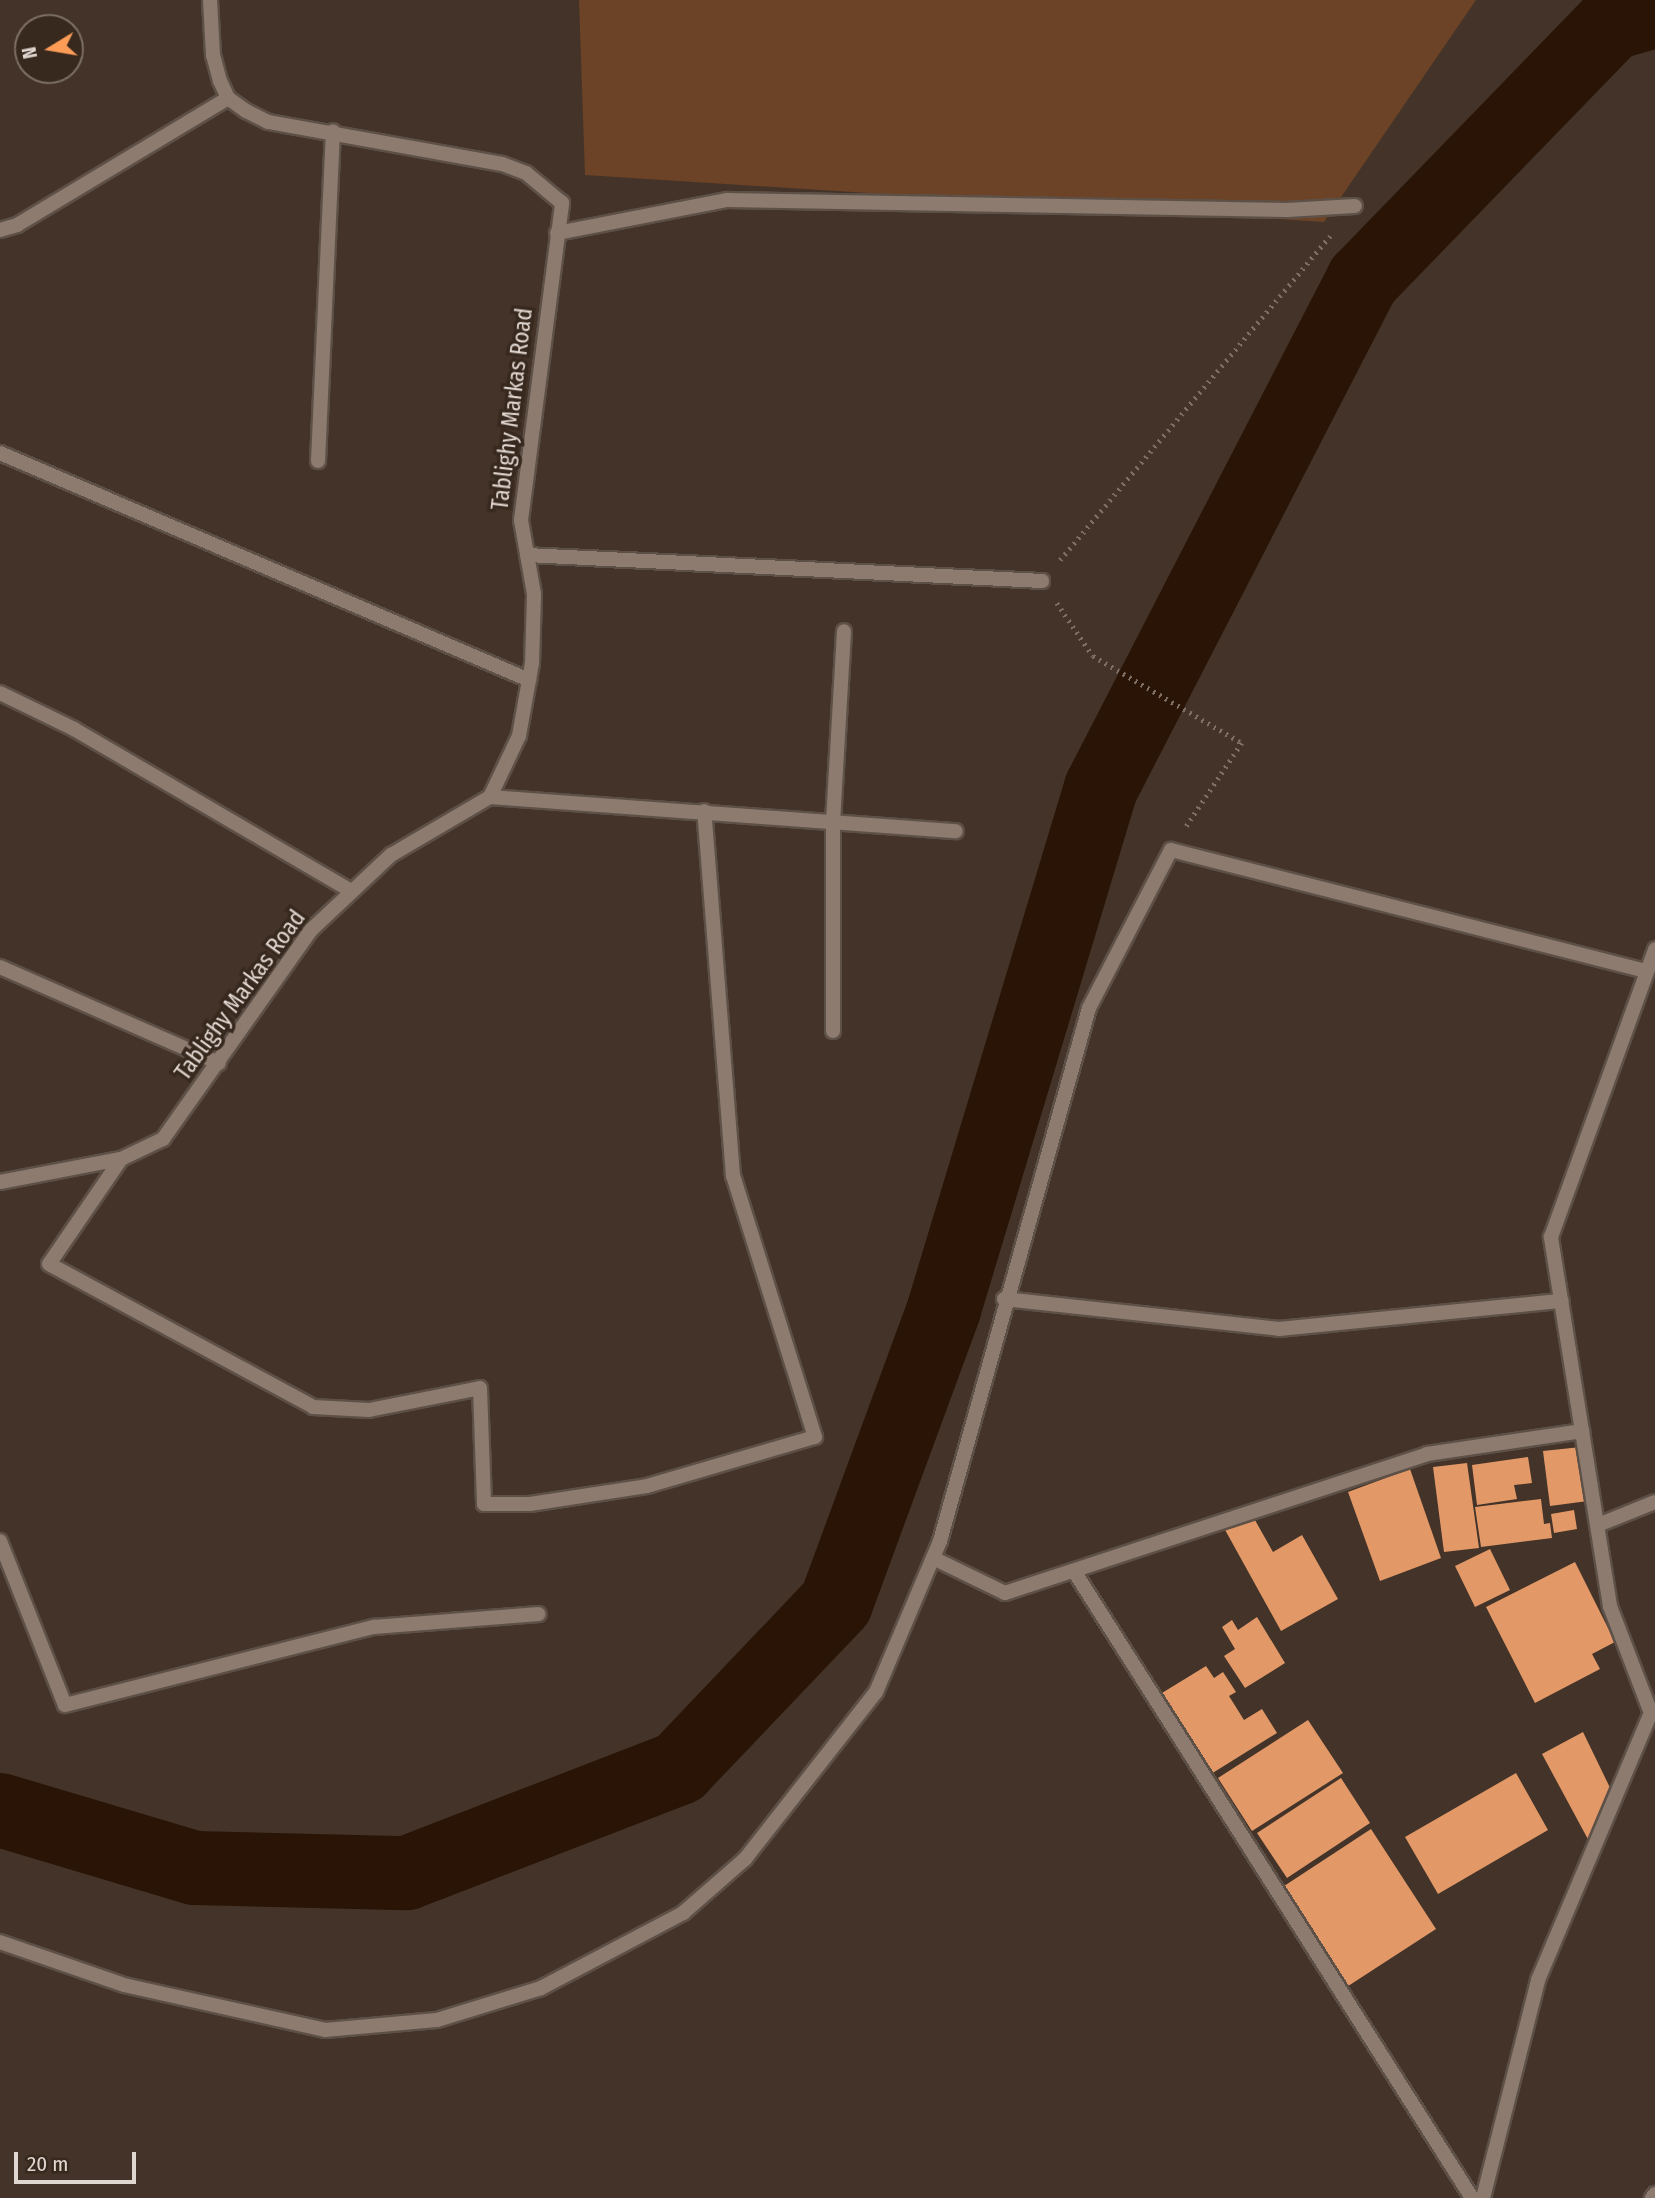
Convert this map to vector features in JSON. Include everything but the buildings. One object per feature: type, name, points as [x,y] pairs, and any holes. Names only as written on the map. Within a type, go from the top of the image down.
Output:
[{"type":"street","points":[[0,230],[17,225],[228,98],[213,55],[210,0]]},
{"type":"street","name":"Tablighy Markas Road","points":[[0,1182],[121,1159],[163,1139],[311,930],[350,890],[391,855],[490,797],[519,736],[529,680],[534,594],[521,520],[562,203],[526,173],[333,131],[268,122],[228,98]]},
{"type":"street","points":[[318,461],[333,131]]},
{"type":"street","points":[[557,233],[727,200],[1287,209],[1355,206]]},
{"type":"street","points":[[0,453],[529,680]]},
{"type":"street","points":[[527,555],[1042,581]]},
{"type":"street","points":[[833,1031],[833,822],[844,631]]},
{"type":"street","points":[[0,693],[74,729],[350,890]]},
{"type":"street","points":[[490,797],[956,831]]},
{"type":"street","points":[[121,1159],[49,1264],[313,1407],[369,1410],[480,1388],[484,1504],[530,1504],[647,1486],[815,1437],[733,1176],[704,811]]},
{"type":"street","points":[[0,1942],[124,1985],[325,2030],[437,2020],[541,1988],[683,1913],[745,1859],[876,1692],[933,1558],[1004,1299],[1089,1008],[1171,850],[1647,971]]},
{"type":"street","points":[[1483,2198],[1538,1980],[1651,1713],[1610,1606],[1551,1237],[1655,948]]},
{"type":"street","points":[[0,967],[219,1063]]},
{"type":"street","points":[[1004,1299],[1279,1329],[1562,1301]]},
{"type":"street","points":[[933,1558],[1004,1593],[1427,1454],[1582,1431]]},
{"type":"street","points":[[1598,1525],[1655,1502]]},
{"type":"street","points":[[0,1542],[65,1705],[374,1627],[538,1614]]},
{"type":"street","points":[[1073,1571],[1472,2198]]},
{"type":"street","points":[[1652,2198],[1655,2194]]},
{"type":"path","points":[[1171,850],[1242,743],[1093,656],[1042,581],[1355,206]]},
{"type":"shaded area","points":[[579,0],[1476,0],[1324,222],[585,175]]},
{"type":"waterway","points":[[0,1810],[195,1868],[407,1873],[679,1768],[836,1603],[944,1309],[1101,788],[1363,280],[1612,23],[1655,11]]}]
